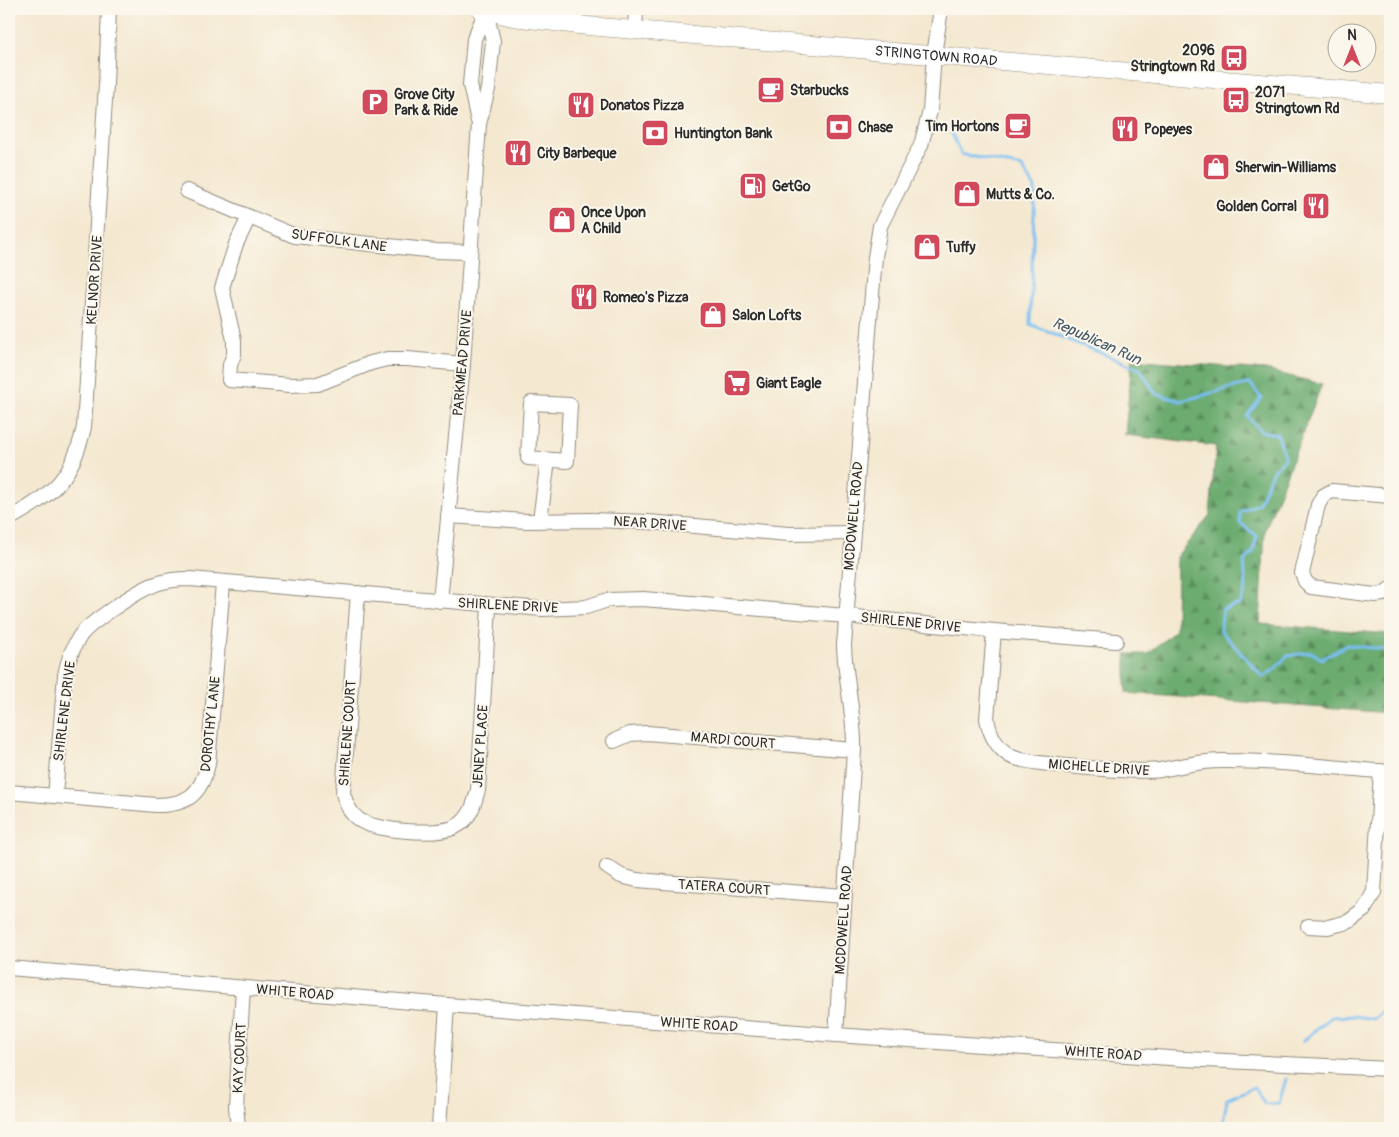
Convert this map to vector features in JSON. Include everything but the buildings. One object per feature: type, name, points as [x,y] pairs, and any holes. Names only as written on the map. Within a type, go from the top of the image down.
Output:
[{"type":"main road","name":"STRINGTOWN ROAD","points":[[485,9],[513,17],[547,22],[1390,94]]},
{"type":"street","name":"KELNOR DRIVE","points":[[9,519],[44,497],[57,486],[75,458],[84,427],[106,85],[109,9]]},
{"type":"street","name":"PARKMEAD DRIVE","points":[[440,601],[462,364],[479,124],[488,89],[493,41],[485,9]]},
{"type":"street","points":[[635,30],[636,9]]},
{"type":"street","name":"MCDOWELL ROAD","points":[[836,1034],[854,750],[853,722],[844,658],[846,616],[877,240],[880,226],[887,211],[922,145],[930,111],[934,55],[941,9]]},
{"type":"street","name":"SUFFOLK LANE","points":[[187,191],[295,236],[436,251],[470,252]]},
{"type":"street","points":[[249,217],[236,244],[222,288],[234,340],[234,354],[230,365],[229,380],[290,385],[318,384],[371,363],[387,360],[407,358],[462,364]]},
{"type":"street","points":[[531,403],[570,405],[567,461],[548,460],[528,458],[531,403]]},
{"type":"street","points":[[540,520],[548,460]]},
{"type":"street","points":[[1390,496],[1332,491],[1324,496],[1318,505],[1302,573],[1305,581],[1311,587],[1375,595],[1384,594],[1390,589]]},
{"type":"street","name":"NEAR DRIVE","points":[[448,516],[527,521],[591,520],[648,522],[789,534],[852,533]]},
{"type":"street","name":"SHIRLENE DRIVE","points":[[55,796],[65,675],[68,659],[81,634],[92,623],[154,584],[178,579],[543,609],[586,607],[608,600],[644,599],[1116,642]]},
{"type":"street","name":"DOROTHY LANE","points":[[9,792],[156,806],[181,803],[196,793],[205,776],[208,764],[222,583]]},
{"type":"street","name":"SHIRLENE COURT","points":[[358,594],[343,793],[352,813],[360,820],[380,828],[406,830]]},
{"type":"street","name":"JENEY PLACE","points":[[406,830],[432,832],[454,828],[472,812],[478,790],[489,606]]},
{"type":"street","name":"MICHELLE DRIVE","points":[[994,631],[987,719],[989,730],[995,741],[1002,750],[1012,757],[1036,762],[1136,771],[1160,770],[1209,760],[1386,771]]},
{"type":"street","name":"MARDI COURT","points":[[614,741],[630,734],[647,733],[854,750]]},
{"type":"street","points":[[1308,926],[1328,927],[1348,922],[1364,910],[1374,892],[1386,771]]},
{"type":"street","name":"TATERA COURT","points":[[607,867],[621,876],[637,880],[844,896]]},
{"type":"street","name":"WHITE ROAD","points":[[9,968],[447,1005],[836,1034],[1184,1059],[1390,1069]]},
{"type":"street","name":"KAY COURT","points":[[238,1128],[236,1106],[243,988]]},
{"type":"street","points":[[439,1128],[447,1005]]},
{"type":"green space","points":[[1132,359],[1265,370],[1322,384],[1265,530],[1260,624],[1390,634],[1390,713],[1126,693],[1126,654],[1148,654],[1176,630],[1177,556],[1210,515],[1216,446],[1125,435]]},
{"type":"waterway","name":"Republican Run","points":[[951,132],[961,154],[1022,167],[1035,188],[1030,324],[1140,369],[1156,394],[1181,401],[1250,383],[1261,398],[1247,416],[1261,431],[1278,435],[1285,459],[1273,470],[1259,503],[1240,512],[1240,523],[1257,536],[1253,552],[1244,562],[1246,588],[1240,604],[1223,609],[1220,630],[1263,677],[1275,669],[1287,656],[1311,652],[1322,659],[1347,645],[1390,650]]},
{"type":"waterway","points":[[1303,1041],[1331,1017],[1354,1016],[1373,1019],[1390,1004]]},
{"type":"waterway","points":[[1222,1128],[1227,1099],[1254,1087],[1265,1104],[1279,1103],[1286,1079]]},
{"type":"waterway","points":[[9,1116],[14,1128]]},
{"type":"place","name":"2096 Stringtown Rd","points":[[1234,58]]},
{"type":"place","name":"Starbucks","points":[[771,90]]},
{"type":"place","name":"2071 Stringtown Rd","points":[[1236,100]]},
{"type":"place","name":"Grove City Park & Ride","points":[[375,102]]},
{"type":"place","name":"Donatos Pizza","points":[[581,105]]},
{"type":"place","name":"Tim Hortons","points":[[1018,126]]},
{"type":"place","name":"Chase","points":[[839,127]]},
{"type":"place","name":"Popeyes","points":[[1125,129]]},
{"type":"place","name":"Huntington Bank","points":[[655,133]]},
{"type":"place","name":"City Barbeque","points":[[518,153]]},
{"type":"place","name":"Sherwin-Williams","points":[[1216,167]]},
{"type":"place","name":"GetGo","points":[[753,186]]},
{"type":"place","name":"Mutts & Co.","points":[[967,194]]},
{"type":"place","name":"Golden Corral","points":[[1316,206]]},
{"type":"place","name":"Once Upon A Child","points":[[562,220]]},
{"type":"place","name":"Tuffy","points":[[927,247]]},
{"type":"place","name":"Romeo's Pizza","points":[[584,297]]},
{"type":"place","name":"Salon Lofts","points":[[713,315]]},
{"type":"place","name":"Giant Eagle","points":[[737,383]]}]
